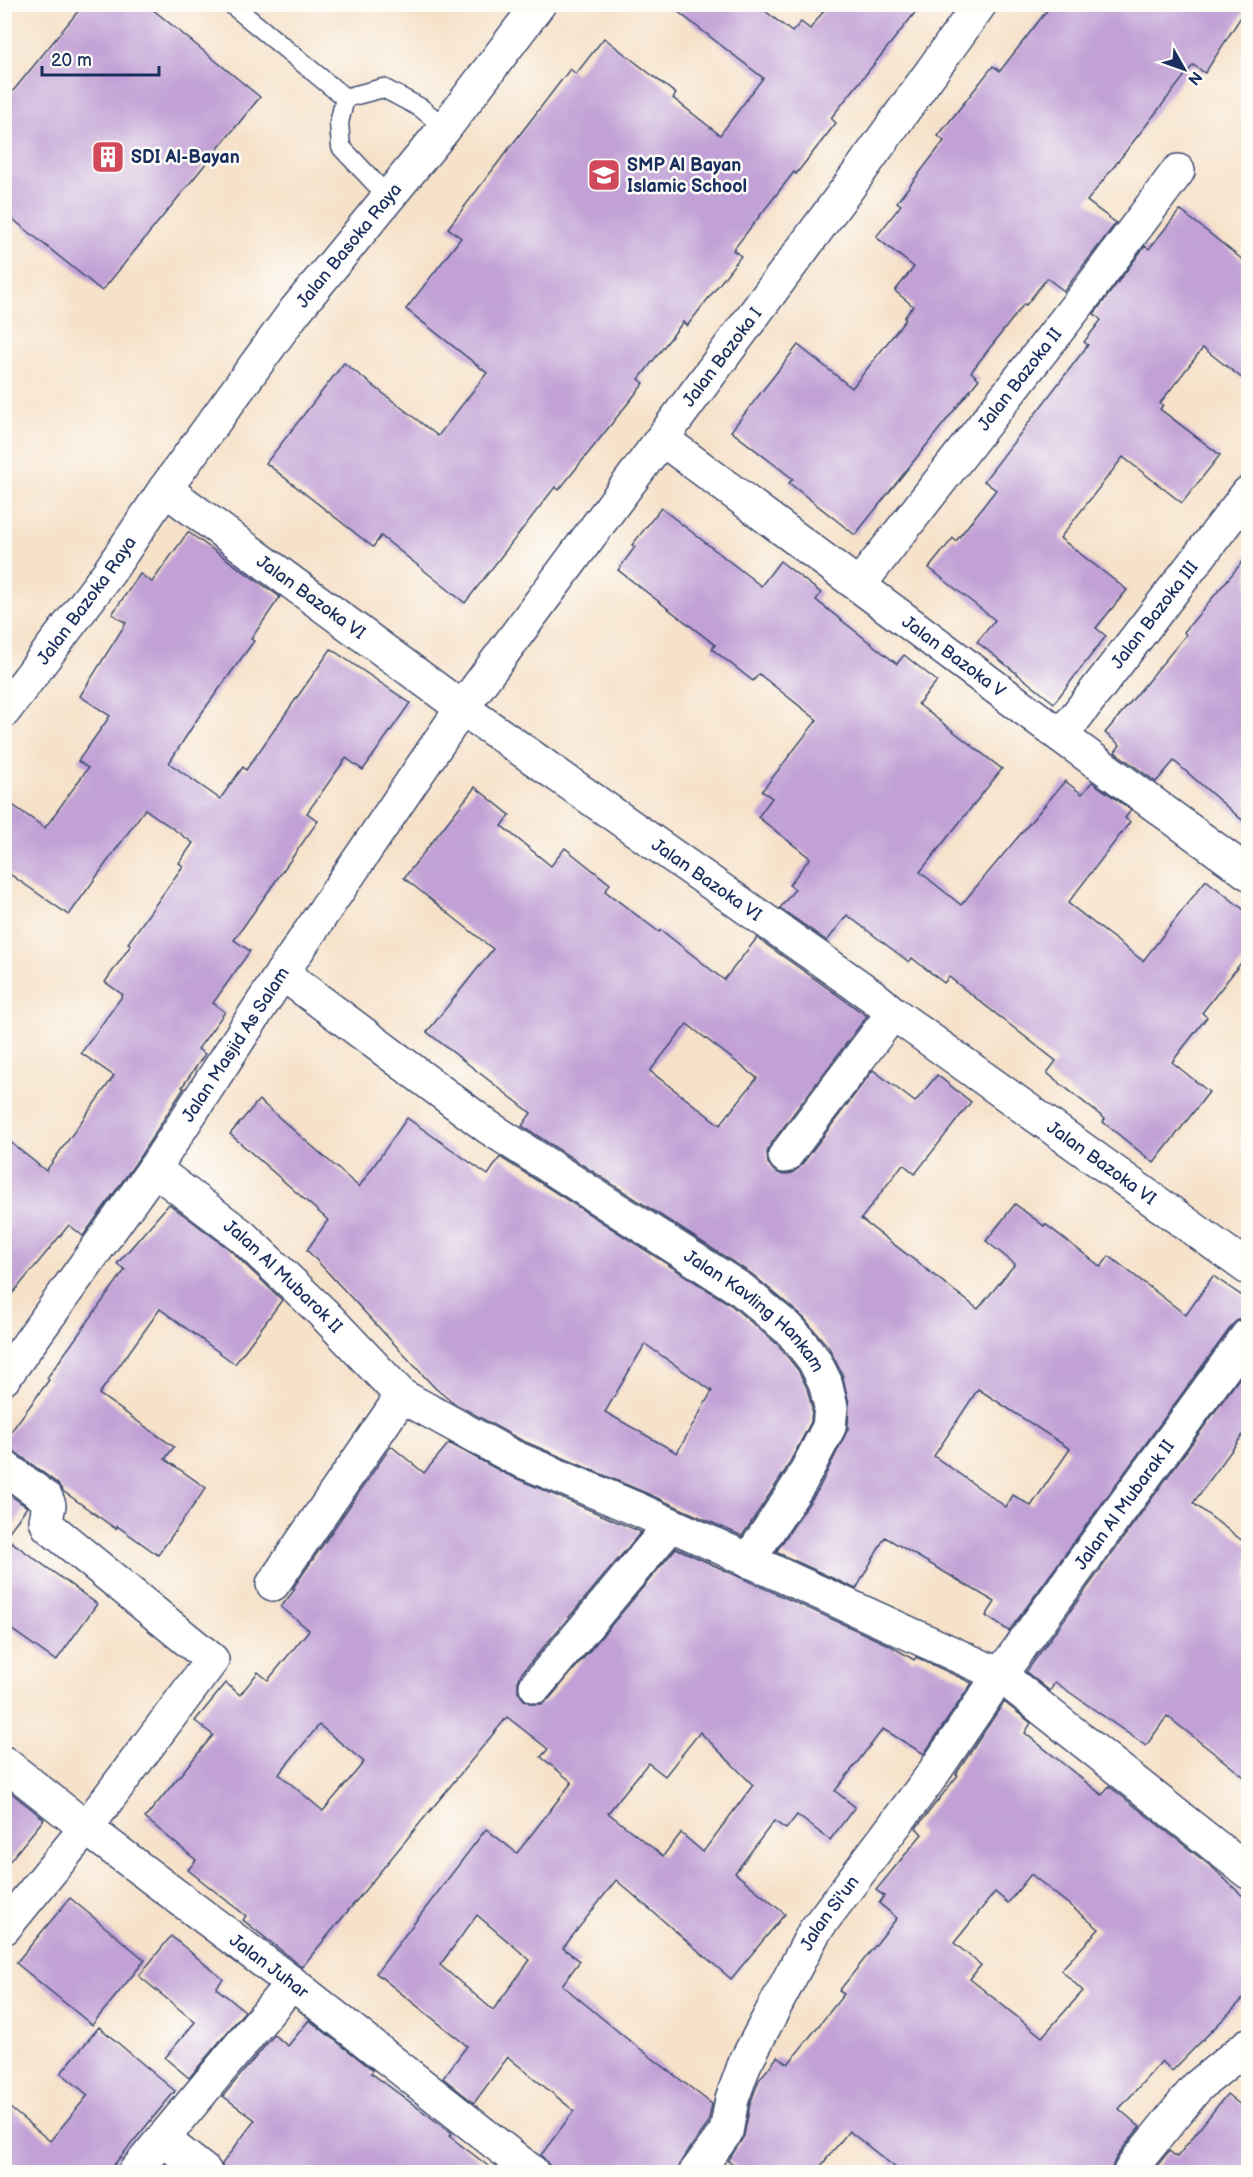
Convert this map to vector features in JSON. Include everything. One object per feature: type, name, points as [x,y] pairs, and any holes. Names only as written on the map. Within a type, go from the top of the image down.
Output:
[{"type":"street","name":"Jalan Basoka Raya","points":[[165,489],[295,311],[445,128],[539,4]]},
{"type":"street","name":"Jalan Bazoka I","points":[[462,708],[850,185],[980,4]]},
{"type":"street","name":"Jalan Bazoka II","points":[[859,585],[1089,290],[1178,171]]},
{"type":"street","name":"Jalan Bazoka V","points":[[662,438],[1248,873]]},
{"type":"street","name":"Jalan Bazoka VI","points":[[165,489],[462,708],[874,998],[1248,1268]]},
{"type":"street","name":"Jalan Bazoka Raya","points":[[4,711],[109,572],[165,489]]},
{"type":"street","name":"Jalan Bazoka III","points":[[1061,736],[1248,493]]},
{"type":"street","name":"Jalan Masjid As Salam","points":[[4,1378],[154,1169],[282,973],[462,708]]},
{"type":"street","name":"Jalan Kavling Hankam","points":[[282,973],[488,1127],[742,1290],[792,1332],[814,1360],[825,1382],[831,1407],[829,1427],[801,1481],[748,1561]]},
{"type":"street","points":[[786,1156],[893,1013]]},
{"type":"street","name":"Jalan Al Mubarok II","points":[[154,1169],[241,1235],[323,1313],[402,1396],[513,1457],[748,1561]]},
{"type":"street","name":"Jalan Al Mubarak II","points":[[1000,1675],[1248,1335]]},
{"type":"street","points":[[273,1584],[402,1396]]},
{"type":"street","points":[[4,1467],[46,1498],[50,1505],[46,1520],[48,1526],[212,1660],[86,1828],[4,1928]]},
{"type":"street","points":[[536,1686],[671,1525]]},
{"type":"street","points":[[748,1561],[1000,1675],[1248,1872]]},
{"type":"street","name":"Jalan Si'un","points":[[696,2172],[726,2132],[730,2105],[745,2063],[814,1932],[930,1778],[1000,1675]]},
{"type":"street","name":"Jalan Juhar","points":[[4,1763],[86,1828],[292,1983],[532,2172]]},
{"type":"street","points":[[135,2172],[292,1983]]},
{"type":"street","points":[[1130,2172],[1197,2087],[1247,2048]]},
{"type":"street","points":[[163,2139],[205,2172]]},
{"type":"lane","points":[[231,4],[345,98]]},
{"type":"lane","points":[[345,98],[383,88],[421,108],[445,128]]},
{"type":"lane","points":[[345,98],[339,123],[341,147],[389,198]]},
{"type":"building","name":"SDI Al-Bayan","points":[[84,4],[146,4],[260,97],[102,291],[4,212],[4,102]]},
{"type":"building","points":[[668,4],[756,4],[792,32],[801,22],[810,29],[829,4],[922,4],[831,118],[836,123],[733,250],[741,256],[687,326],[683,322],[639,379],[644,383],[559,490],[555,487],[465,603],[381,536],[373,547],[266,463],[344,363],[438,436],[487,373],[406,309],[461,238],[448,228],[570,69],[576,74],[604,38],[676,94],[673,98],[720,135],[763,78]]},
{"type":"building","points":[[1052,4],[1248,6],[1205,73],[1193,65],[1087,201],[1116,223],[1064,291],[1047,278],[1026,305],[1024,304],[971,372],[979,379],[855,535],[789,483],[793,479],[731,431],[798,345],[852,388],[906,319],[904,318],[913,306],[895,291],[914,267],[876,237],[901,205],[897,202],[944,141],[938,136],[993,66],[1000,71]]},
{"type":"building","points":[[1180,210],[1248,264],[1248,383],[1203,348],[1160,403],[1163,405],[1160,409],[1220,455],[1182,503],[1123,457],[1060,538],[1127,590],[1096,628],[1106,636],[1054,703],[977,642],[995,620],[929,568],[953,538],[956,541],[996,490],[984,481],[1088,345],[1084,342],[1101,320],[1094,314],[1145,246],[1149,249]]},
{"type":"building","points":[[661,508],[761,586],[780,561],[821,593],[816,600],[897,664],[904,655],[937,681],[918,704],[1002,769],[920,872],[961,905],[1065,781],[1082,794],[1092,782],[1131,810],[1125,818],[1130,822],[1068,903],[1143,961],[1206,880],[1248,913],[1248,954],[1202,1013],[1207,1017],[1172,1062],[1209,1092],[1154,1163],[1103,1122],[1105,1119],[1047,1073],[1056,1061],[949,977],[944,983],[912,958],[909,962],[847,915],[827,941],[780,908],[795,889],[789,885],[810,858],[758,817],[772,798],[762,791],[817,720],[759,674],[753,681],[712,649],[715,645],[618,570],[635,547],[632,545]]},
{"type":"building","points":[[188,532],[280,597],[251,639],[254,641],[198,718],[169,763],[220,799],[243,767],[246,770],[331,649],[410,703],[363,770],[346,758],[307,813],[318,821],[234,940],[250,951],[213,1003],[225,1012],[198,1049],[205,1054],[135,1164],[83,1236],[69,1225],[4,1304],[4,1137],[46,1171],[114,1076],[81,1053],[123,995],[105,982],[131,945],[128,943],[183,866],[179,863],[193,843],[145,809],[69,915],[4,870],[4,799],[45,828],[88,768],[78,761],[110,716],[80,696],[126,623],[112,614],[140,574],[152,582]]},
{"type":"building","points":[[1248,555],[1248,825],[1174,761],[1156,782],[1115,752],[1120,745],[1105,733]]},
{"type":"building","points":[[475,787],[510,815],[502,826],[551,866],[565,848],[610,884],[605,891],[659,932],[661,930],[724,980],[757,938],[867,1016],[770,1145],[767,1153],[768,1163],[774,1171],[783,1175],[792,1173],[800,1167],[873,1070],[915,1102],[937,1075],[971,1102],[915,1174],[903,1164],[861,1219],[978,1309],[1015,1264],[986,1241],[1015,1204],[1101,1267],[1109,1256],[1186,1315],[1213,1276],[1248,1300],[1248,1317],[1240,1318],[1233,1324],[1009,1631],[986,1616],[995,1602],[885,1537],[856,1589],[776,1552],[818,1490],[848,1429],[849,1403],[842,1374],[829,1348],[804,1318],[752,1274],[522,1126],[531,1113],[427,1032],[493,949],[404,878]],"holes":[[[687,1024],[757,1078],[720,1125],[650,1071]],[[978,1389],[1070,1449],[1031,1506],[1013,1495],[1006,1507],[934,1456]]]},
{"type":"building","points":[[259,1100],[359,1187],[407,1118],[488,1175],[500,1157],[731,1305],[778,1345],[798,1370],[807,1388],[812,1408],[811,1422],[785,1471],[742,1536],[521,1440],[452,1402],[435,1388],[307,1250],[328,1220],[230,1134]],"holes":[[[645,1344],[712,1391],[677,1453],[605,1412]]]},
{"type":"building","points":[[169,1204],[229,1249],[282,1300],[235,1364],[160,1309],[99,1394],[174,1447],[165,1459],[206,1488],[158,1555],[117,1526],[116,1529],[63,1491],[57,1483],[15,1452],[4,1449],[4,1441],[125,1270],[117,1264]]},
{"type":"building","points":[[1248,1366],[1248,1428],[1193,1503],[1248,1545],[1248,1780],[1167,1716],[1146,1746],[1055,1682],[1050,1691],[1026,1672]]},
{"type":"building","points":[[449,1443],[506,1474],[641,1532],[521,1674],[518,1692],[524,1700],[532,1704],[542,1704],[550,1698],[676,1548],[891,1646],[914,1660],[916,1657],[972,1683],[924,1754],[883,1729],[835,1791],[855,1807],[830,1840],[797,1815],[786,1829],[774,1821],[735,1873],[785,1914],[731,1979],[616,1880],[563,1948],[580,1961],[562,1985],[712,2104],[708,2124],[681,2161],[678,2172],[550,2172],[549,2165],[541,2155],[574,2111],[508,2057],[474,2103],[443,2078],[467,2046],[376,1973],[486,1829],[517,1853],[572,1782],[541,1757],[548,1749],[507,1717],[302,1967],[243,1920],[246,1916],[188,1870],[196,1860],[145,1818],[213,1735],[195,1721],[226,1683],[240,1695],[258,1672],[268,1680],[309,1630],[281,1607],[391,1446],[424,1473]],"holes":[[[319,1725],[364,1762],[323,1811],[279,1774]],[[700,1732],[753,1785],[703,1852],[681,1833],[663,1856],[608,1813],[648,1763],[665,1776]],[[477,1915],[530,1960],[493,2010],[440,1965]]]},
{"type":"building","points":[[4,1491],[27,1507],[5,1537],[97,1604],[56,1661],[4,1624]]},
{"type":"building","points":[[1004,1702],[1031,1723],[1025,1733],[1102,1795],[1109,1786],[1213,1868],[1248,1901],[1248,1994],[1172,2071],[1162,2061],[1119,2109],[1140,2127],[1120,2152],[1111,2172],[901,2172],[849,2131],[816,2172],[742,2172],[728,2161],[744,2136],[750,2104],[759,2080],[778,2056],[788,2064],[844,1994],[839,1991],[897,1918],[879,1903],[884,1896],[876,1890],[922,1834],[916,1828],[958,1775],[956,1774]],"holes":[[[1031,1874],[1099,1929],[1061,1970],[1083,1991],[1042,2037],[970,1979],[981,1965],[954,1943],[995,1892],[1008,1903]]]},
{"type":"building","points":[[4,1787],[44,1819],[4,1868]]},
{"type":"building","points":[[70,1898],[145,1960],[92,2025],[16,1963]]},
{"type":"building","points":[[171,1936],[223,1979],[216,1988],[245,2011],[189,2078],[165,2058],[195,2022],[139,1976]]},
{"type":"building","points":[[309,2020],[373,2070],[371,2073],[452,2133],[449,2136],[496,2172],[223,2172],[222,2164],[255,2120],[223,2096],[274,2035],[288,2046]]},
{"type":"building","points":[[99,2027],[175,2091],[108,2172],[4,2172],[4,2103],[50,2141],[88,2095],[61,2073]]},
{"type":"building","points":[[1227,2094],[1248,2111],[1248,2172],[1152,2172],[1169,2151],[1177,2157]]},
{"type":"place","name":"SDI Al-Bayan","points":[[108,157]]},
{"type":"place","name":"SMP Al Bayan Islamic School","points":[[604,175]]}]
